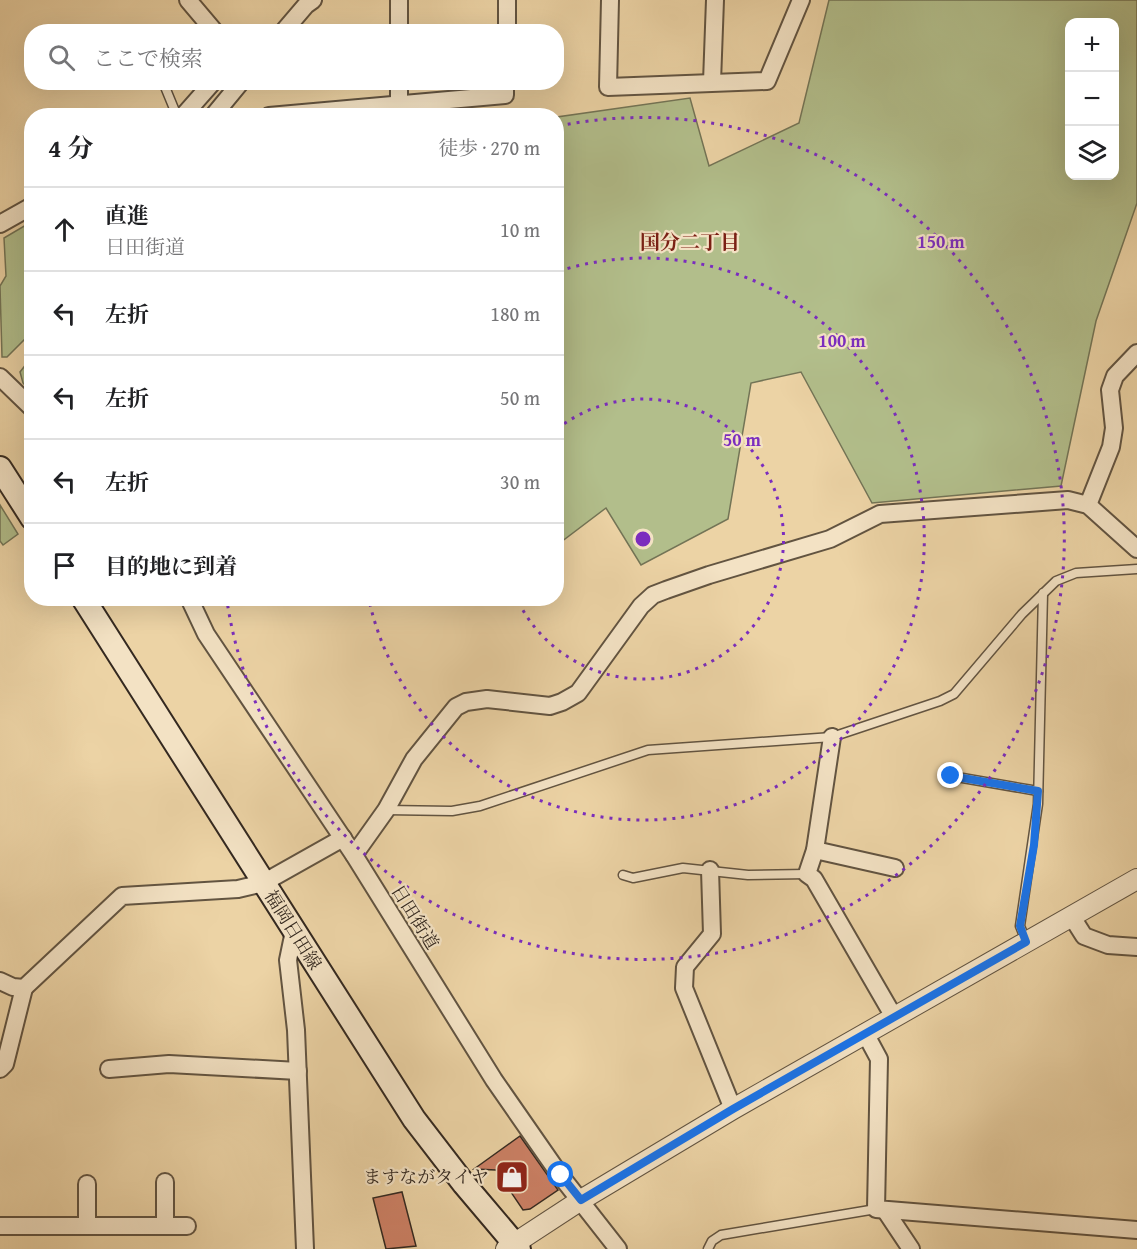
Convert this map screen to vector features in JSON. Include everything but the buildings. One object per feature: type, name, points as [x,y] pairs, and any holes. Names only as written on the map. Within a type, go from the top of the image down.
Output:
[{"type":"main road","points":[[0,468],[24,506]]},
{"type":"main road","name":"福岡日田線","points":[[88,606],[414,1119],[513,1247]]},
{"type":"street","points":[[188,0],[208,24]]},
{"type":"street","points":[[290,24],[313,0]]},
{"type":"street","points":[[399,0],[399,24]]},
{"type":"street","points":[[507,0],[507,24]]},
{"type":"street","points":[[610,0],[608,87],[767,81],[801,0]]},
{"type":"street","points":[[712,82],[715,0]]},
{"type":"street","points":[[190,108],[206,90]]},
{"type":"street","points":[[220,108],[234,90]]},
{"type":"street","points":[[399,90],[399,104]]},
{"type":"street","points":[[356,108],[507,91]]},
{"type":"street","points":[[0,224],[24,210]]},
{"type":"street","points":[[1088,505],[1111,447],[1114,428],[1110,390],[1114,376],[1137,353]]},
{"type":"street","points":[[3,385],[24,402]]},
{"type":"street","points":[[354,855],[386,810],[414,759],[456,707],[466,702],[487,699],[550,706],[578,693],[641,606],[653,596],[709,575],[831,539],[880,514],[958,510],[1068,500],[1088,505],[1137,549]]},
{"type":"street","name":"日田街道","points":[[193,606],[206,634],[354,855],[494,1080],[618,1249]]},
{"type":"street","points":[[831,737],[814,850],[807,874],[814,879],[894,1017]]},
{"type":"street","points":[[0,1070],[5,1064],[24,988],[122,896],[238,890],[263,883],[343,838]]},
{"type":"street","points":[[814,850],[896,868]]},
{"type":"street","points":[[711,870],[712,934],[685,967],[684,988],[733,1109]]},
{"type":"street","points":[[513,1247],[581,1200],[733,1109],[1137,879]]},
{"type":"street","points":[[1072,916],[1084,936],[1108,945],[1137,947]]},
{"type":"street","points":[[294,931],[288,960],[298,1071],[305,1249]]},
{"type":"street","points":[[0,981],[14,987],[24,988]]},
{"type":"street","points":[[865,1033],[879,1059],[880,1210],[911,1249]]},
{"type":"street","points":[[109,1068],[169,1064],[298,1071]]},
{"type":"street","points":[[165,1182],[165,1226]]},
{"type":"street","points":[[87,1184],[87,1226]]},
{"type":"street","points":[[880,1210],[1137,1230]]},
{"type":"street","points":[[0,1226],[188,1226]]},
{"type":"lane","points":[[166,90],[174,108]]},
{"type":"lane","points":[[386,810],[452,811],[480,806],[648,750],[831,737],[954,694],[1022,614],[1056,581],[1076,573],[1137,569]]},
{"type":"lane","points":[[1026,942],[1020,926],[1034,845],[1038,791],[1043,593]]},
{"type":"lane","points":[[951,776],[1038,791]]},
{"type":"lane","points":[[623,875],[633,878],[682,868],[748,875],[807,874]]},
{"type":"lane","points":[[708,1249],[712,1241],[721,1235],[880,1210]]},
{"type":"green space","points":[[829,0],[1137,0],[1137,203],[1096,321],[1061,486],[872,503],[801,372],[751,383],[728,519],[641,565],[606,508],[564,540],[564,116],[690,98],[709,166],[799,123]]},
{"type":"green space","points":[[24,226],[24,340],[7,357],[2,357],[0,286],[6,276],[4,238]]},
{"type":"green space","points":[[24,367],[24,384],[23,383],[20,372]]},
{"type":"green space","points":[[0,505],[18,534],[3,545],[0,541]]},
{"type":"place","name":"ますながタイヤ","points":[[512,1177]]},
{"type":"district","name":"国分二丁目","points":[[690,242]]},
{"type":"route","points":[[561,1175],[581,1200],[733,1109],[1026,942],[1020,926],[1034,845],[1038,791],[951,776]]}]
